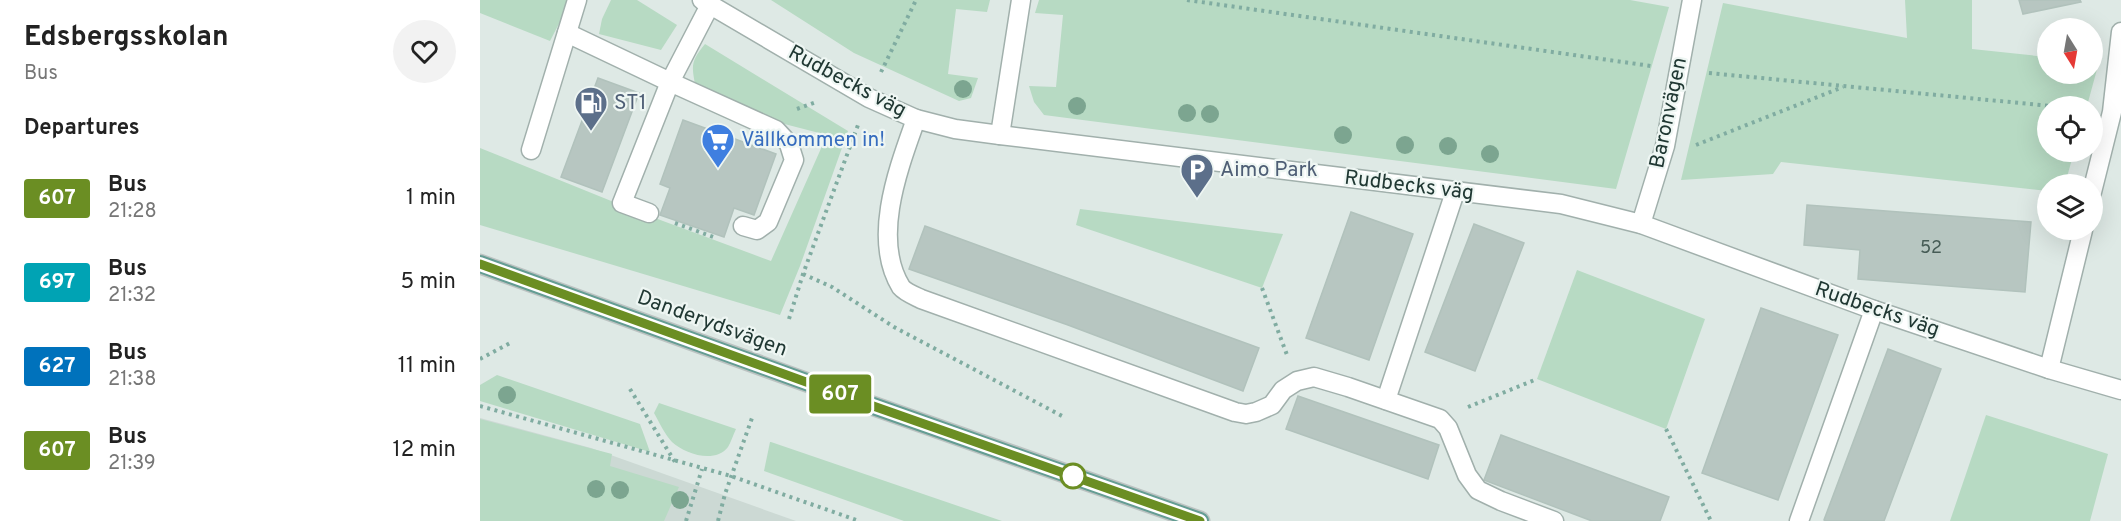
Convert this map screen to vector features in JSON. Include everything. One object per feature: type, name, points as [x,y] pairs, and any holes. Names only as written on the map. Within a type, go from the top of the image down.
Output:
[{"type":"main road","name":"Danderydsvägen","points":[[480,264],[1200,521]]},
{"type":"street","points":[[531,150],[577,0]]},
{"type":"street","points":[[999,135],[1021,0]]},
{"type":"street","name":"Baronvägen","points":[[1641,224],[1665,146],[1692,0]]},
{"type":"street","points":[[649,213],[622,203],[670,82],[706,3]]},
{"type":"street","name":"Rudbecks väg","points":[[706,3],[869,98],[916,119],[955,129],[999,135],[1561,204],[1641,224],[1874,310],[2049,369],[2121,390]]},
{"type":"street","points":[[2096,174],[2112,112],[2121,32]]},
{"type":"street","points":[[567,33],[776,130],[789,144],[794,160],[768,222],[750,228]]},
{"type":"street","points":[[916,119],[895,181],[890,219],[889,246],[893,267],[902,289],[921,299],[1235,412],[1246,414],[1272,405],[1282,390],[1297,381],[1314,376],[1440,419],[1448,428],[1467,475],[1478,490],[1554,521]]},
{"type":"street","points":[[1386,400],[1455,192]]},
{"type":"street","points":[[2049,369],[2081,240]]},
{"type":"street","points":[[1799,521],[1874,310]]},
{"type":"path","points":[[789,319],[803,274],[869,98],[916,0]]},
{"type":"path","points":[[1187,0],[1679,70],[2037,105]]},
{"type":"path","points":[[1689,147],[1843,86]]},
{"type":"path","points":[[760,123],[852,88]]},
{"type":"path","points":[[649,213],[749,250],[750,228]]},
{"type":"path","points":[[803,274],[832,287],[894,327],[1064,417]]},
{"type":"path","points":[[1262,288],[1297,381]]},
{"type":"path","points":[[480,359],[512,342]]},
{"type":"path","points":[[1440,419],[1537,379]]},
{"type":"path","points":[[630,389],[675,462]]},
{"type":"path","points":[[480,406],[731,476],[859,521]]},
{"type":"path","points":[[718,521],[752,418]]},
{"type":"path","points":[[1666,429],[1711,521]]},
{"type":"path","points":[[686,521],[702,469]]},
{"type":"shaded area","points":[[480,418],[591,448],[796,521],[480,521]]},
{"type":"green space","points":[[480,0],[567,0],[563,16],[550,41],[480,13]]},
{"type":"green space","points":[[611,0],[637,0],[677,25],[661,50],[599,34],[602,19]]},
{"type":"green space","points":[[771,0],[990,0],[987,12],[956,9],[948,74],[978,78],[971,98],[959,101],[854,53]]},
{"type":"green space","points":[[1039,0],[1630,0],[1669,7],[1616,189],[1044,115],[1034,102],[1029,86],[1056,87],[1063,15],[1035,13]]},
{"type":"green space","points":[[1905,0],[1972,0],[1972,49],[2037,56],[2037,84],[2093,84],[2090,96],[2037,96],[2037,162],[2071,162],[2068,174],[2037,174],[2037,190],[1781,162],[1773,174],[1681,180],[1723,3],[1907,38]]},
{"type":"green space","points":[[705,44],[848,131],[780,315],[480,225],[480,148],[636,211],[771,261],[827,135],[769,120],[695,84],[694,62]]},
{"type":"green space","points":[[1080,209],[1283,234],[1262,288],[1076,225]]},
{"type":"green space","points":[[1577,270],[1705,319],[1666,429],[1537,379]]},
{"type":"green space","points":[[497,375],[640,424],[650,452],[480,401],[480,385]]},
{"type":"green space","points":[[659,403],[736,429],[728,447],[716,455],[708,456],[684,450],[667,436],[654,413]]},
{"type":"green space","points":[[1986,415],[2108,454],[2090,521],[1950,521]]},
{"type":"green space","points":[[480,419],[612,454],[610,466],[679,487],[664,521],[480,521]]},
{"type":"green space","points":[[770,442],[1002,521],[904,521],[764,471]]},
{"type":"building","points":[[2019,0],[2080,0],[2081,2],[2023,14]]},
{"type":"building","points":[[598,78],[639,93],[602,192],[561,177]]},
{"type":"building","name":"Vällkommen in!","points":[[683,120],[776,154],[754,215],[734,208],[724,237],[660,215],[670,188],[660,184]]},
{"type":"building","points":[[1807,205],[2031,222],[2025,292],[1858,279],[1860,250],[1804,245]]},
{"type":"building","points":[[1351,212],[1413,234],[1369,360],[1306,338]]},
{"type":"building","points":[[1474,224],[1524,243],[1475,371],[1425,352]]},
{"type":"building","points":[[925,226],[1259,348],[1243,391],[1068,325],[909,269]]},
{"type":"building","points":[[1761,308],[1838,335],[1778,500],[1702,473]]},
{"type":"building","points":[[1888,349],[1941,369],[1884,521],[1826,521],[1824,520]]},
{"type":"building","points":[[1298,396],[1439,445],[1428,479],[1286,429]]},
{"type":"building","points":[[1501,435],[1669,497],[1660,521],[1592,521],[1484,480]]},
{"type":"bus line","name":"607","points":[[480,264],[1200,521]]},
{"type":"place","name":"ST1","points":[[591,132]]},
{"type":"place","name":"Vällkommen in!","points":[[718,169]]},
{"type":"place","name":"Aimo Park","points":[[1197,199]]}]
